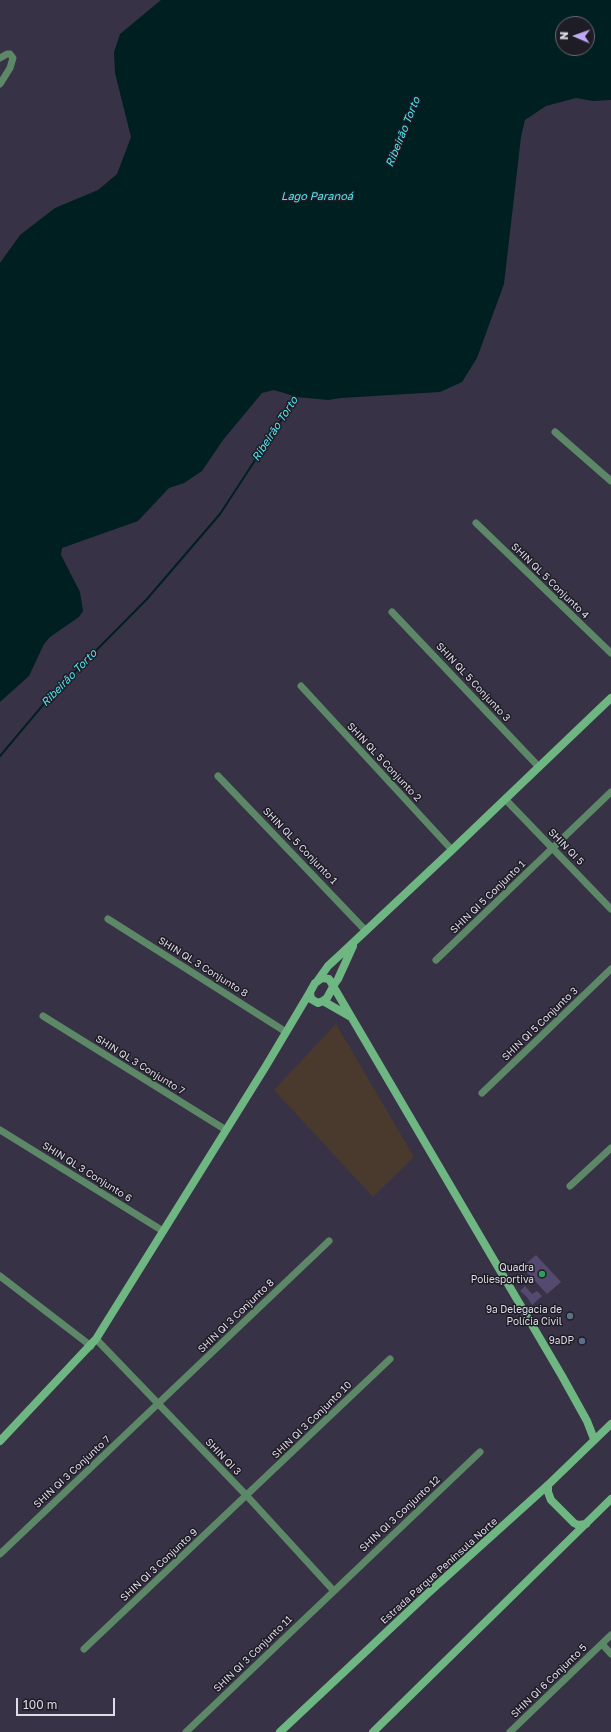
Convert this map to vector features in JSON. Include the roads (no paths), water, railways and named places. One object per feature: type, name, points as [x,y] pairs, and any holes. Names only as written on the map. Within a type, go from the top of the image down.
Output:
[{"type":"street","points":[[0,58],[6,54],[13,56],[13,62],[0,84]]},
{"type":"street","points":[[555,432],[611,481]]},
{"type":"street","name":"SHIN QL 5 Conjunto 4","points":[[476,523],[611,653]]},
{"type":"street","name":"SHIN QL 5 Conjunto 3","points":[[392,612],[539,767]]},
{"type":"street","name":"SHIN QL 5 Conjunto 2","points":[[301,686],[452,850]]},
{"type":"street","points":[[0,1441],[93,1343],[310,992],[328,966],[611,698]]},
{"type":"street","name":"SHIN QL 5 Conjunto 1","points":[[218,776],[366,931]]},
{"type":"street","name":"SHIN QI 5 Conjunto 1","points":[[436,960],[611,792]]},
{"type":"street","name":"SHIN QI 5","points":[[505,799],[611,909]]},
{"type":"street","name":"SHIN QL 3 Conjunto 8","points":[[108,919],[286,1032]]},
{"type":"street","points":[[292,1023],[314,1002],[323,1001],[328,998],[354,943]]},
{"type":"street","name":"SHIN QI 5 Conjunto 3","points":[[482,1093],[611,969]]},
{"type":"street","points":[[318,980],[326,978],[329,979],[338,992],[351,1017],[587,1421],[594,1439]]},
{"type":"street","points":[[310,992],[311,999],[314,1002]]},
{"type":"street","points":[[323,1001],[351,1017]]},
{"type":"street","name":"SHIN QL 3 Conjunto 7","points":[[43,1016],[226,1130]]},
{"type":"street","name":"SHIN QL 3 Conjunto 6","points":[[0,1130],[163,1231]]},
{"type":"street","points":[[570,1186],[611,1148]]},
{"type":"street","name":"SHIN QI 3 Conjunto 8","points":[[158,1405],[328,1241]]},
{"type":"street","name":"SHIN QI 3","points":[[0,1276],[93,1343],[158,1405],[247,1496],[333,1590]]},
{"type":"street","name":"SHIN QI 3 Conjunto 10","points":[[247,1496],[390,1359]]},
{"type":"street","name":"SHIN QI 3 Conjunto 7","points":[[0,1554],[158,1405]]},
{"type":"street","points":[[587,1421],[602,1433]]},
{"type":"street","name":"Estrada Parque Península Norte","points":[[280,1732],[426,1595],[548,1485],[611,1424]]},
{"type":"street","name":"SHIN QI 3 Conjunto 12","points":[[333,1590],[480,1452]]},
{"type":"street","points":[[548,1485],[548,1492],[551,1500],[574,1523],[578,1525],[586,1524]]},
{"type":"street","name":"SHIN QI 3 Conjunto 9","points":[[84,1649],[247,1496]]},
{"type":"street","points":[[373,1732],[611,1499]]},
{"type":"street","name":"SHIN QI 3 Conjunto 11","points":[[186,1732],[333,1590]]},
{"type":"street","name":"SHIN QI 6 Conjunto 5","points":[[510,1732],[611,1635]]},
{"type":"street","points":[[602,1644],[611,1654]]},
{"type":"water","name":"Lago Paranoá","points":[[161,0],[611,0],[611,100],[593,101],[576,98],[546,106],[525,120],[521,137],[504,284],[477,358],[462,382],[440,392],[328,400],[297,397],[274,390],[262,393],[223,440],[202,471],[184,483],[169,488],[138,521],[62,548],[61,555],[80,592],[83,611],[79,617],[50,637],[44,644],[29,676],[0,702],[0,263],[20,235],[55,208],[98,190],[117,174],[131,137],[115,73],[114,52],[120,34]]},
{"type":"waterway","name":"Ribeirão Torto","points":[[0,756],[48,699],[147,599],[220,514],[297,396]]},
{"type":"place","name":"Quadra Poliesportiva","points":[[542,1274]]},
{"type":"place","name":"9ª Delegacia de Polícia Civil","points":[[570,1316]]},
{"type":"place","name":"9ªDP","points":[[582,1341]]}]
